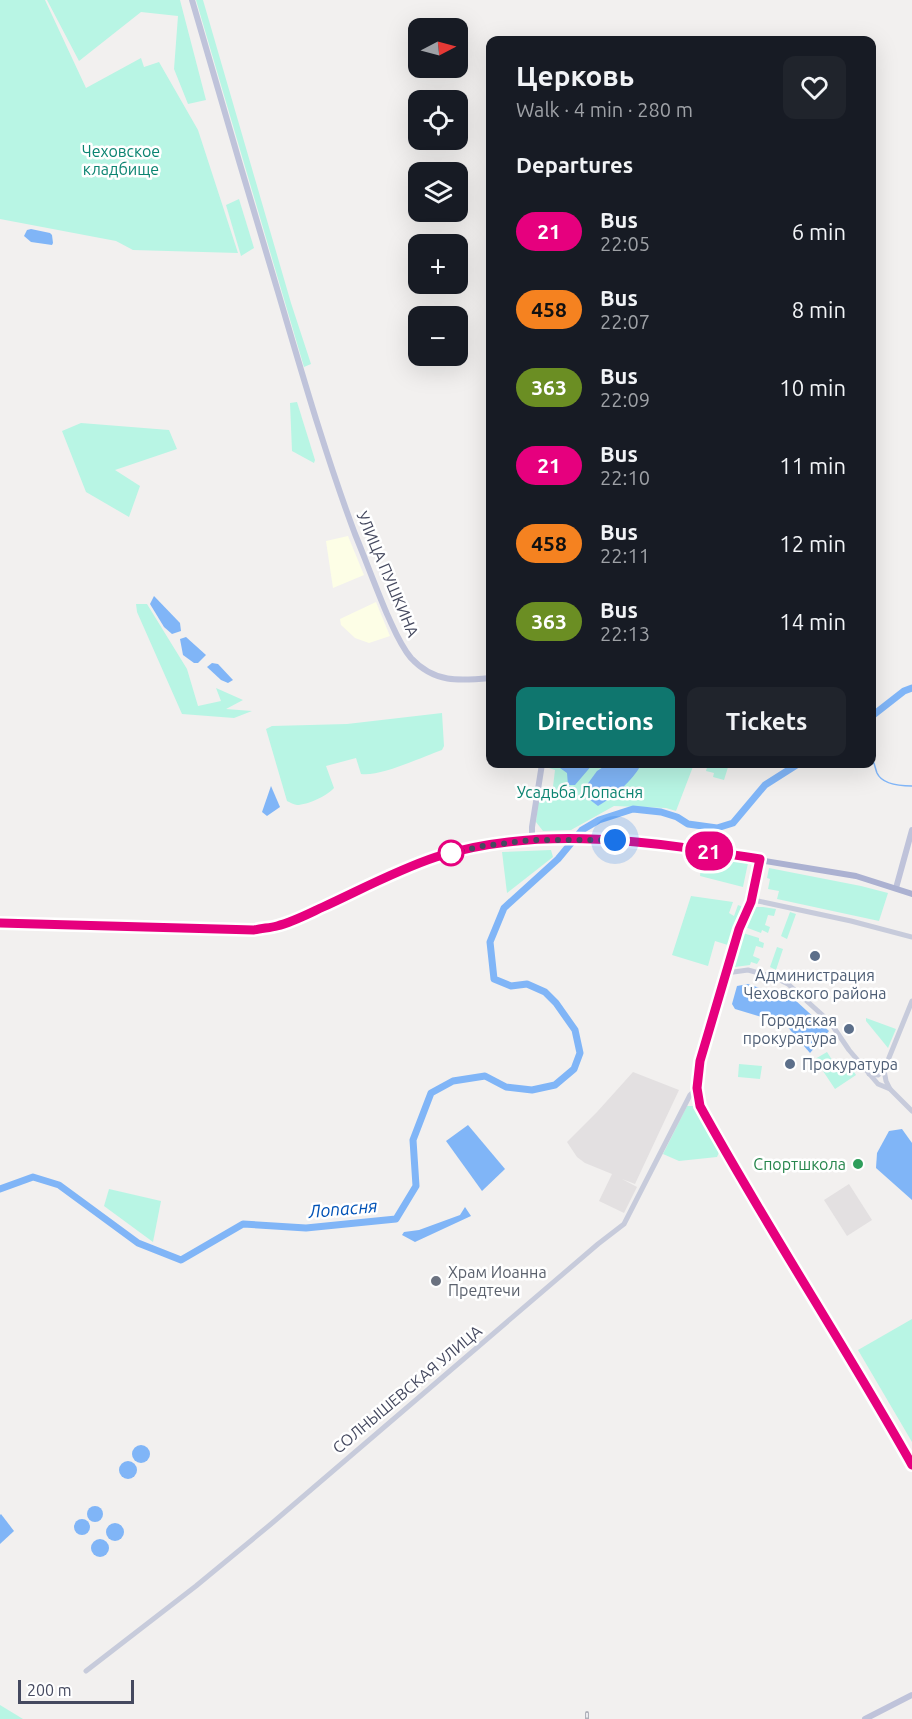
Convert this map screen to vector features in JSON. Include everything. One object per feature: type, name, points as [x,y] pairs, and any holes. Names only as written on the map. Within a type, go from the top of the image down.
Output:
[{"type":"main road","name":"УЛИЦА ПУШКИНА","points":[[192,0],[326,452],[376,588],[398,638],[411,657],[423,668],[448,680],[486,678]]},
{"type":"main road","points":[[532,840],[541,768]]},
{"type":"main road","points":[[896,888],[912,830]]},
{"type":"main road","points":[[0,923],[254,930],[277,926],[302,917],[435,857],[483,846],[532,840],[649,842],[856,876],[912,894]]},
{"type":"main road","points":[[760,859],[751,902],[739,929],[700,1061],[697,1088],[700,1106],[912,1466]]},
{"type":"main road","points":[[865,1719],[912,1695]]},
{"type":"street","points":[[751,902],[758,901],[851,921],[912,938]]},
{"type":"street","points":[[726,973],[748,970],[774,977],[788,984],[830,1022],[849,1050],[878,1084],[890,1089]]},
{"type":"street","points":[[869,1074],[878,1075],[884,1070],[912,1001]]},
{"type":"street","points":[[884,1070],[890,1089],[912,1111]]},
{"type":"street","name":"СОЛНЫШЕВСКАЯ УЛИЦА","points":[[86,1671],[196,1586],[271,1524],[624,1224],[690,1095],[697,1088]]},
{"type":"shaded area","points":[[348,536],[364,575],[333,588],[326,541]]},
{"type":"shaded area","points":[[376,602],[390,636],[369,643],[355,638],[341,625],[340,619]]},
{"type":"shaded area","points":[[633,1072],[679,1090],[635,1184],[622,1179],[637,1187],[624,1213],[599,1201],[612,1174],[585,1163],[577,1157],[567,1142]]},
{"type":"shaded area","points":[[849,1184],[872,1220],[847,1236],[824,1200]]},
{"type":"green space","name":"Чеховское кладбище","points":[[0,0],[45,0],[86,88],[141,58],[144,67],[159,62],[198,130],[238,253],[133,250],[116,241],[0,219]]},
{"type":"green space","points":[[47,0],[180,0],[206,100],[188,104],[174,69],[178,16],[141,12],[79,61]]},
{"type":"green space","points":[[196,0],[203,0],[291,303],[311,364],[304,367]]},
{"type":"green space","points":[[239,199],[254,248],[241,256],[226,205]]},
{"type":"green space","points":[[297,402],[314,463],[292,451],[290,403]]},
{"type":"green space","points":[[81,423],[169,430],[177,449],[115,470],[140,486],[129,517],[86,492],[62,431]]},
{"type":"green space","points":[[136,604],[147,604],[187,669],[198,706],[221,701],[216,688],[243,700],[226,709],[252,711],[234,718],[182,714],[137,612]]},
{"type":"green space","points":[[442,713],[444,746],[442,750],[390,770],[369,774],[361,774],[356,758],[326,766],[334,788],[331,791],[317,800],[301,805],[287,801],[266,729],[272,726],[347,724]]},
{"type":"green space","name":"Усадьба Лопасня","points":[[549,768],[692,768],[676,811],[666,808],[614,806],[571,830],[543,831],[536,822],[539,795],[552,795],[555,770]]},
{"type":"green space","points":[[707,768],[728,768],[724,780],[713,777],[714,773],[706,771]]},
{"type":"green space","points":[[551,850],[553,857],[507,893],[502,852]]},
{"type":"green space","points":[[702,855],[748,863],[743,887],[700,876]]},
{"type":"green space","points":[[769,868],[888,893],[879,921],[777,899],[779,891],[768,889]]},
{"type":"green space","points":[[691,896],[733,902],[729,913],[734,916],[738,905],[743,907],[731,946],[715,941],[708,966],[672,955]]},
{"type":"green space","points":[[756,907],[776,909],[774,916],[768,915],[765,925],[770,927],[768,933],[745,927]]},
{"type":"green space","points":[[790,912],[796,914],[787,939],[781,936]]},
{"type":"green space","points":[[743,933],[759,938],[759,941],[764,943],[763,948],[756,946],[753,956],[760,959],[757,964],[751,962],[750,965],[735,967],[733,965]]},
{"type":"green space","points":[[777,947],[783,949],[776,970],[770,967]]},
{"type":"green space","points":[[866,1018],[896,1029],[888,1048],[866,1021]]},
{"type":"green space","points":[[827,1052],[836,1066],[846,1060],[856,1075],[835,1089],[815,1059]]},
{"type":"green space","points":[[739,1064],[762,1066],[760,1079],[738,1077]]},
{"type":"green space","points":[[687,1106],[695,1106],[720,1150],[717,1157],[679,1161],[663,1154]]},
{"type":"green space","points":[[109,1189],[161,1201],[153,1242],[104,1206]]},
{"type":"green space","points":[[912,1319],[912,1442],[858,1350]]},
{"type":"green space","points":[[0,1705],[23,1719],[0,1719]]},
{"type":"water","points":[[27,230],[50,233],[52,245],[31,242],[24,236]]},
{"type":"water","points":[[154,596],[180,623],[181,631],[172,634],[164,627],[150,604]]},
{"type":"water","points":[[186,637],[206,655],[198,663],[194,663],[183,655],[180,639]]},
{"type":"water","points":[[212,663],[218,664],[233,680],[228,683],[221,680],[207,667]]},
{"type":"water","points":[[560,768],[590,768],[575,785],[568,785],[567,773]]},
{"type":"water","points":[[602,768],[639,768],[622,788],[598,806],[581,793]]},
{"type":"water","points":[[271,786],[280,807],[267,816],[262,812]]},
{"type":"water","points":[[748,984],[795,1000],[829,1031],[810,1053],[785,1024],[735,1009],[732,1004],[737,986]]},
{"type":"water","points":[[468,1125],[505,1169],[482,1191],[446,1141]]},
{"type":"water","points":[[902,1129],[912,1143],[912,1200],[876,1168],[877,1153],[889,1131]]},
{"type":"water","points":[[465,1207],[471,1216],[415,1242],[402,1235],[404,1232],[419,1230],[460,1215]]},
{"type":"water","points":[[141,1445],[147,1448],[150,1454],[147,1460],[141,1463],[135,1460],[132,1454],[135,1448]]},
{"type":"water","points":[[128,1461],[134,1464],[137,1470],[134,1476],[128,1479],[122,1476],[119,1470],[122,1464]]},
{"type":"water","points":[[95,1506],[103,1514],[95,1522],[87,1514]]},
{"type":"water","points":[[0,1515],[14,1531],[0,1544]]},
{"type":"water","points":[[82,1519],[90,1527],[82,1535],[74,1527]]},
{"type":"water","points":[[115,1523],[121,1526],[124,1532],[121,1538],[115,1541],[109,1538],[106,1532],[109,1526]]},
{"type":"water","points":[[100,1539],[106,1542],[109,1548],[106,1554],[100,1557],[94,1554],[91,1548],[94,1542]]},
{"type":"waterway","name":"Лопасня","points":[[876,713],[904,691],[912,688]]},
{"type":"waterway","name":"Лопасня","points":[[0,1189],[33,1177],[59,1185],[138,1243],[181,1260],[243,1224],[306,1228],[396,1219],[416,1186],[413,1140],[431,1093],[453,1081],[485,1076],[506,1087],[532,1090],[555,1085],[574,1069],[580,1053],[575,1030],[556,1003],[545,992],[527,984],[511,986],[494,979],[490,942],[504,908],[558,859],[582,830],[599,820],[633,809],[661,812],[677,817],[688,824],[717,828],[733,823],[765,785],[792,768]]},
{"type":"waterway","points":[[876,768],[879,777],[887,782],[912,786]]},
{"type":"railway","points":[[587,1713],[587,1719]]},
{"type":"bus line","name":"21","points":[[0,923],[254,930],[277,926],[302,917],[435,857],[483,846],[532,840],[649,842],[760,859],[751,902],[739,929],[700,1061],[697,1088],[700,1106],[912,1465]]},
{"type":"place","name":"Администрация Чеховского района","points":[[815,956]]},
{"type":"place","name":"Городская прокуратура","points":[[849,1029]]},
{"type":"place","name":"Прокуратура","points":[[790,1064]]},
{"type":"place","name":"Спортшкола","points":[[858,1164]]},
{"type":"place","name":"Храм Иоанна Предтечи","points":[[436,1281]]},
{"type":"route","points":[[451,853],[483,846],[532,840],[615,840]]}]
